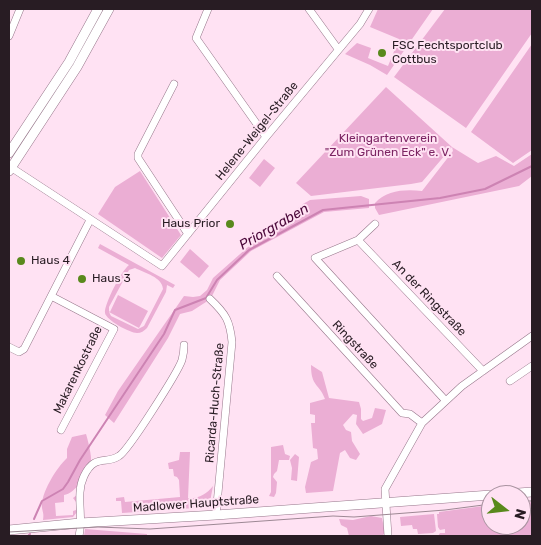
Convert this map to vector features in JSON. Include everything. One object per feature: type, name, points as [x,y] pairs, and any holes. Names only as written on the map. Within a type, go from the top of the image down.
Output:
[{"type":"main road","points":[[9,153],[69,62],[98,9]]},
{"type":"main road","points":[[10,168],[77,67],[109,9]]},
{"type":"main road","name":"Madlower Hauptstraße","points":[[9,530],[80,523],[216,516],[532,492]]},
{"type":"street","points":[[9,36],[20,9]]},
{"type":"street","points":[[208,9],[196,38],[266,137]]},
{"type":"street","points":[[309,9],[338,49]]},
{"type":"street","name":"Helene-Weigel-Straße","points":[[90,220],[162,266],[360,24],[369,9]]},
{"type":"street","points":[[174,84],[138,154],[138,158],[188,234]]},
{"type":"street","points":[[9,347],[19,352],[24,349],[90,220],[10,168]]},
{"type":"street","points":[[375,224],[358,240],[315,258],[445,400]]},
{"type":"street","name":"An der Ringstraße","points":[[358,240],[483,371]]},
{"type":"street","name":"Ringstraße","points":[[277,276],[402,413],[410,414],[422,423]]},
{"type":"street","name":"Makarenkostraße","points":[[51,296],[114,329],[61,430]]},
{"type":"street","name":"Ricarda-Huch-Straße","points":[[210,299],[218,306],[230,324],[232,342],[216,516]]},
{"type":"street","points":[[388,536],[385,489],[422,423],[445,400],[532,336]]},
{"type":"street","points":[[79,536],[79,499],[84,476],[98,461],[118,457],[129,445],[176,374],[182,360],[184,345]]},
{"type":"street","points":[[510,381],[532,366]]},
{"type":"green space","points":[[378,9],[433,9],[387,75],[345,54],[357,43],[371,48],[368,58],[388,66],[399,39],[370,27]]},
{"type":"green space","points":[[445,9],[532,9],[532,33],[466,128],[394,77]]},
{"type":"green space","points":[[532,44],[532,150],[513,163],[471,132]]},
{"type":"green space","name":"Kleingartenverein \"Zum Grünen Eck\" e. V.","points":[[386,87],[452,147],[422,182],[311,196],[296,183]]},
{"type":"green space","points":[[452,147],[478,163],[496,156],[514,166],[532,154],[532,176],[519,186],[379,215],[375,208],[375,203],[385,195],[403,190],[422,191],[453,151]]},
{"type":"green space","points":[[264,159],[275,168],[260,187],[249,178]]},
{"type":"green space","points":[[140,171],[181,235],[162,258],[98,214],[115,187]]},
{"type":"green space","points":[[361,196],[369,199],[369,208],[324,212],[251,251],[220,280],[212,296],[206,302],[192,311],[180,314],[168,338],[114,423],[105,415],[118,391],[184,296],[200,296],[207,290],[213,278],[248,247],[310,200]]},
{"type":"green space","points":[[100,244],[175,285],[173,288],[167,285],[166,292],[147,328],[142,332],[129,331],[106,316],[105,309],[110,295],[122,273],[129,265],[98,248]],"holes":[[[135,268],[156,278],[160,281],[163,289],[144,326],[138,329],[111,316],[109,312],[139,328],[148,311],[118,295],[109,311],[109,307],[129,270]]]},
{"type":"green space","points":[[190,249],[209,266],[199,278],[180,262]]},
{"type":"green space","points":[[311,365],[322,372],[329,398],[359,402],[361,419],[363,421],[372,418],[375,408],[386,410],[382,424],[363,434],[356,424],[357,415],[353,414],[343,425],[346,430],[351,432],[352,441],[360,454],[356,460],[350,458],[345,450],[340,453],[333,491],[306,493],[305,487],[311,462],[318,459],[317,449],[313,448],[311,423],[315,423],[315,415],[310,414],[310,403],[325,399],[312,377]]},
{"type":"green space","points":[[86,434],[90,448],[90,467],[77,487],[64,495],[64,502],[55,503],[56,516],[73,515],[73,511],[76,510],[76,502],[73,498],[77,495],[77,512],[73,517],[43,520],[42,502],[46,488],[67,458],[67,449],[72,437]]},
{"type":"green space","points":[[283,445],[285,454],[290,456],[289,460],[279,460],[277,471],[273,477],[277,482],[276,493],[274,497],[269,496],[271,492],[271,447]]},
{"type":"green space","points":[[180,452],[190,452],[188,498],[202,495],[213,486],[209,507],[122,513],[121,501],[116,501],[116,498],[124,497],[125,502],[180,497],[179,480],[174,476],[173,469],[169,469],[168,463],[179,460]]},
{"type":"green space","points":[[295,454],[299,457],[297,481],[291,480],[292,468],[290,460]]},
{"type":"green space","points":[[531,502],[532,536],[438,536],[440,533],[445,533],[445,529],[440,530],[438,527],[437,514],[439,512],[481,506],[481,535],[531,535]]},
{"type":"green space","points":[[434,514],[436,531],[433,533],[418,534],[417,529],[413,529],[412,525],[401,526],[400,517]]},
{"type":"green space","points":[[371,516],[382,518],[385,533],[382,536],[349,536],[347,528],[341,525],[339,519],[353,520]]},
{"type":"green space","points":[[85,529],[147,534],[147,536],[84,536]]},
{"type":"waterway","name":"Priorgraben","points":[[34,519],[42,501],[63,489],[68,482],[80,460],[164,334],[175,310],[206,298],[217,280],[249,250],[323,210],[440,198],[485,189],[532,166]]},
{"type":"tram line","points":[[9,532],[98,527],[150,529],[333,516],[354,517],[481,505]]},
{"type":"place","name":"FSC Fechtsportclub Cottbus","points":[[382,53]]},
{"type":"place","name":"Haus Prior","points":[[230,224]]},
{"type":"place","name":"Haus 4","points":[[21,261]]},
{"type":"place","name":"Haus 3","points":[[82,279]]}]
